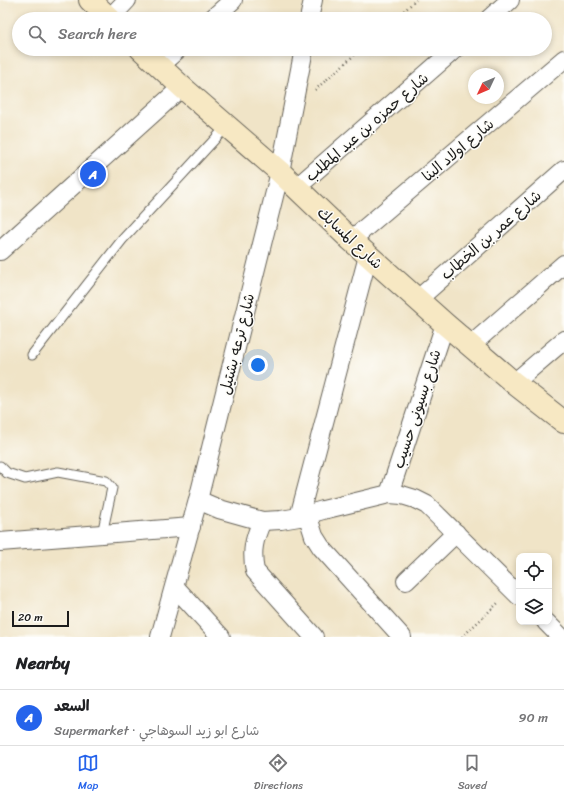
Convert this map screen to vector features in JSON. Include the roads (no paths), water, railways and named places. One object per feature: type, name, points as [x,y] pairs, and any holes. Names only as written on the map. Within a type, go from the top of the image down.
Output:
[{"type":"street","points":[[90,0],[103,12]]},
{"type":"street","points":[[116,12],[127,0]]},
{"type":"street","points":[[220,12],[233,0]]},
{"type":"street","points":[[311,12],[313,0]]},
{"type":"street","points":[[497,12],[510,0]]},
{"type":"street","name":"شارع المسابك","points":[[148,56],[280,172],[368,256],[444,324],[514,383],[564,422]]},
{"type":"street","points":[[159,66],[170,56]]},
{"type":"street","name":"شارع ترعه بشتيل","points":[[160,637],[198,500],[280,172],[303,56]]},
{"type":"street","name":"شارع حمزه بن عبد المطلب","points":[[296,188],[447,56]]},
{"type":"street","name":"شارع اولاد البنا","points":[[351,240],[564,59]]},
{"type":"street","points":[[0,251],[182,87]]},
{"type":"street","name":"شارع عمر بن الخطاب","points":[[417,300],[564,170]]},
{"type":"street","points":[[368,256],[303,516],[321,547],[402,637]]},
{"type":"street","points":[[470,346],[564,264]]},
{"type":"street","name":"شارع بسيونى حسيب","points":[[389,494],[444,324]]},
{"type":"street","points":[[514,383],[564,340]]},
{"type":"street","points":[[198,500],[219,509],[262,521],[281,520],[303,516],[389,494],[415,498],[427,505],[516,593]]},
{"type":"street","points":[[262,521],[254,544],[252,558],[255,570],[314,637]]},
{"type":"street","points":[[0,542],[191,527]]},
{"type":"street","points":[[406,581],[456,533]]},
{"type":"street","points":[[175,586],[221,637]]},
{"type":"street","points":[[549,625],[559,636]]},
{"type":"lane","points":[[32,355],[122,240],[227,126]]},
{"type":"lane","points":[[0,466],[7,473],[25,479],[58,472],[106,481],[112,488],[102,534]]},
{"type":"place","name":"السعد","points":[[93,174]]}]
